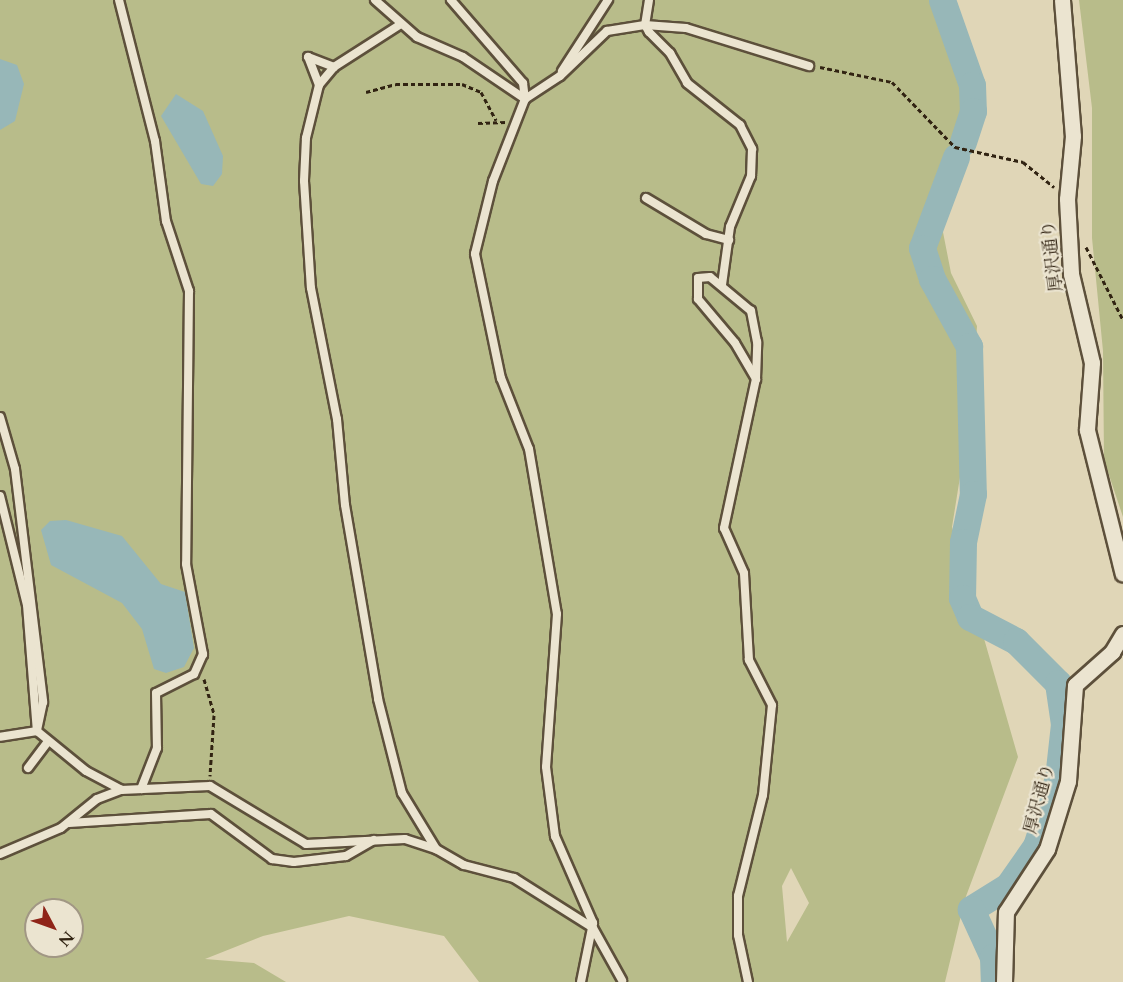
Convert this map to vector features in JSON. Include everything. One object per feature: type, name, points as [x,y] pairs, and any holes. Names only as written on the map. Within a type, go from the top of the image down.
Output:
[{"type":"street","name":"厚沢通り","points":[[1062,0],[1073,135],[1067,199],[1071,274],[1092,363],[1087,430],[1096,486],[1123,574]]},
{"type":"street","name":"厚沢通り","points":[[1004,982],[1006,912],[1047,849],[1068,781],[1075,685],[1112,652],[1123,634]]},
{"type":"lane","points":[[119,0],[155,141],[166,221],[189,291],[186,564],[203,654],[200,668],[156,693],[157,748],[141,789]]},
{"type":"lane","points":[[375,0],[401,24],[525,99]]},
{"type":"lane","points":[[451,0],[523,83],[525,99],[479,224],[476,254],[501,378],[529,449],[558,614],[548,725],[552,820],[593,928],[622,980]]},
{"type":"lane","points":[[560,76],[581,35],[608,0]]},
{"type":"lane","points":[[650,0],[645,25],[687,83],[740,125],[750,141],[751,176],[729,240],[722,285]]},
{"type":"lane","points":[[401,24],[334,67],[318,85],[308,128],[304,181],[311,288],[337,419],[345,505],[375,688],[402,792],[436,849]]},
{"type":"lane","points":[[525,99],[560,76],[607,31],[645,25],[686,28],[809,66]]},
{"type":"lane","points":[[318,85],[308,57],[334,67]]},
{"type":"lane","points":[[646,198],[706,234],[729,240]]},
{"type":"lane","points":[[748,982],[738,935],[738,896],[759,818],[772,705],[749,660],[744,573],[724,528],[756,379],[755,319],[722,285],[702,276],[694,287],[756,379]]},
{"type":"lane","points":[[0,417],[15,469],[20,542],[34,608],[43,702],[37,731]]},
{"type":"lane","points":[[0,496],[27,605],[37,731],[47,743],[121,790]]},
{"type":"lane","points":[[0,737],[37,731]]},
{"type":"lane","points":[[28,768],[47,743]]},
{"type":"lane","points":[[0,854],[69,823],[97,799],[121,790],[210,786],[306,844],[405,839],[436,849],[464,865],[514,878],[593,928]]},
{"type":"lane","points":[[69,823],[211,814],[282,861],[346,856],[374,840]]},
{"type":"lane","points":[[581,982],[593,928]]},
{"type":"path","points":[[809,66],[892,82],[955,147],[1023,162],[1067,199]]},
{"type":"path","points":[[366,92],[396,84],[462,84],[481,92],[496,120]]},
{"type":"path","points":[[478,123],[496,120],[515,123]]},
{"type":"path","points":[[1082,237],[1123,320]]},
{"type":"path","points":[[200,668],[213,706],[210,786]]},
{"type":"green space","points":[[0,0],[947,0],[974,73],[965,164],[942,227],[951,273],[977,326],[972,402],[952,527],[1018,757],[965,899],[945,982],[479,982],[444,936],[349,916],[263,936],[205,959],[254,963],[286,982],[0,982]],"holes":[[[791,868],[809,903],[787,942],[782,886]]]},
{"type":"green space","points":[[1079,0],[1123,0],[1123,517],[1104,460],[1103,351],[1092,238],[1092,108]]},
{"type":"water","points":[[0,59],[17,65],[24,84],[15,121],[0,130]]},
{"type":"water","points":[[176,94],[203,111],[223,156],[222,174],[213,186],[201,184],[161,116]]},
{"type":"water","points":[[66,520],[122,536],[161,584],[185,592],[194,648],[184,667],[166,673],[154,669],[142,629],[122,603],[51,565],[41,530],[50,521]]},
{"type":"waterway","points":[[942,0],[972,85],[973,111],[963,142]]},
{"type":"waterway","points":[[956,157],[922,248],[932,279],[969,346],[973,494],[963,542],[962,598],[970,617],[1016,641],[1058,683],[1064,724],[1058,778],[1036,846],[1008,886],[971,909],[993,957],[994,982]]}]
